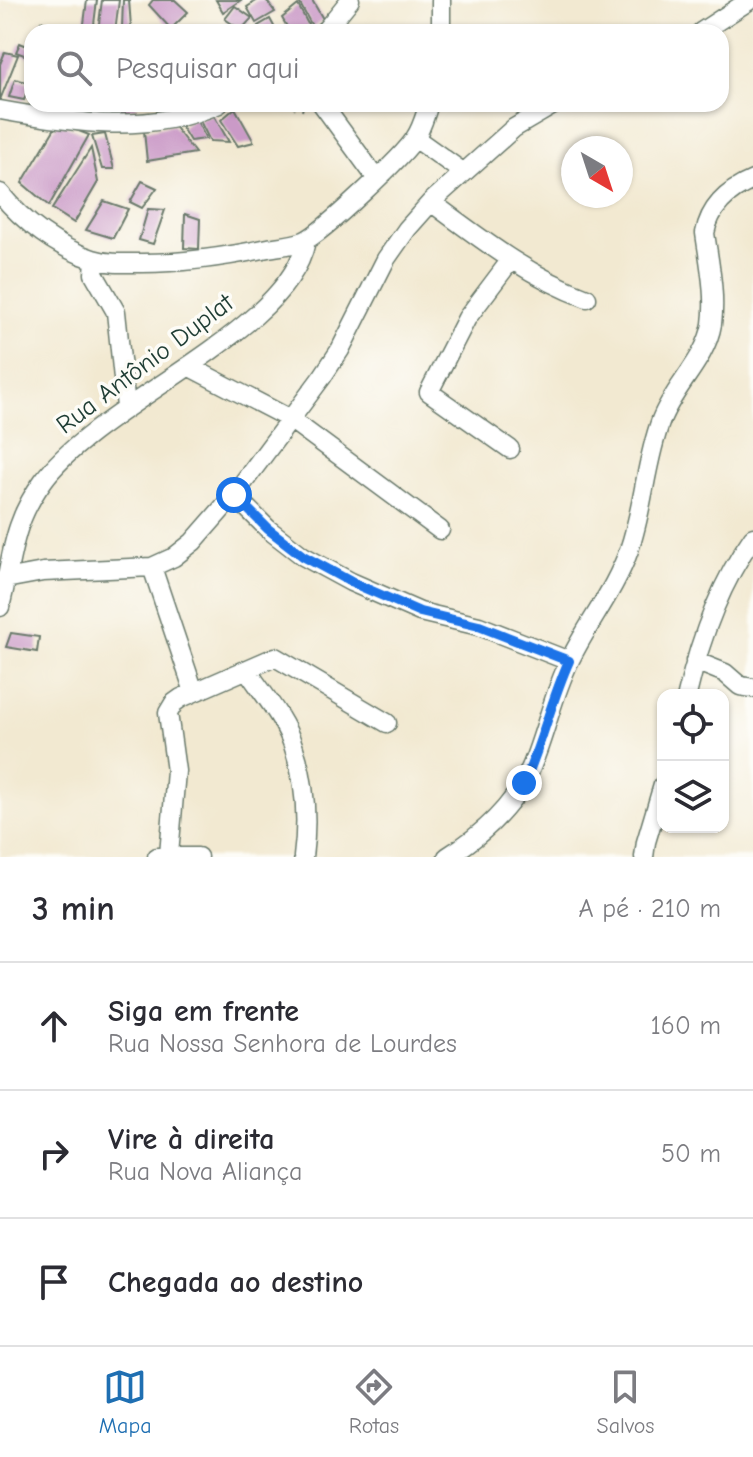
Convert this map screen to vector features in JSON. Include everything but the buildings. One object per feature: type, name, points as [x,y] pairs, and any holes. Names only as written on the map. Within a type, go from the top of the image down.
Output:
[{"type":"street","points":[[330,24],[350,0]]},
{"type":"street","points":[[441,0],[441,24]]},
{"type":"street","points":[[713,24],[750,0]]},
{"type":"street","points":[[0,110],[112,125],[158,121],[190,112]]},
{"type":"street","points":[[328,112],[377,179]]},
{"type":"street","points":[[4,206],[47,236],[95,260],[115,263],[169,263],[228,257],[306,240],[377,179],[415,138],[426,112]]},
{"type":"street","points":[[4,579],[89,568],[152,567],[174,557],[193,542],[234,495],[340,350],[386,259],[407,229],[431,202],[514,128],[541,112]]},
{"type":"street","points":[[415,138],[464,173]]},
{"type":"street","points":[[447,857],[492,822],[510,804],[524,783],[569,661],[623,565],[633,536],[655,435],[674,393],[699,358],[712,324],[713,301],[705,233],[709,217],[728,195],[753,180]]},
{"type":"street","points":[[431,202],[510,261],[587,298]]},
{"type":"street","name":"Rua Antônio Duplat","points":[[0,607],[9,553],[17,527],[43,480],[62,457],[126,407],[230,336],[281,287],[297,267],[306,240]]},
{"type":"street","points":[[95,260],[94,274],[113,304],[117,320],[126,407]]},
{"type":"street","points":[[510,261],[467,318],[429,392],[510,449]]},
{"type":"street","points":[[188,366],[290,419],[440,530]]},
{"type":"street","points":[[234,495],[268,529],[303,556],[351,582],[420,612],[479,626],[569,661]]},
{"type":"street","points":[[688,689],[714,606],[753,537]]},
{"type":"street","points":[[152,567],[194,692]]},
{"type":"street","points":[[198,857],[162,856],[176,771],[168,713],[170,707],[194,692],[269,658],[280,659],[387,723]]},
{"type":"street","points":[[695,661],[725,673],[740,686],[753,688]]},
{"type":"street","points":[[247,670],[277,714],[293,745],[304,797],[303,857]]},
{"type":"street","points":[[644,857],[657,805]]},
{"type":"route","points":[[234,495],[268,529],[303,556],[351,582],[420,612],[479,626],[569,661],[524,783]]}]
